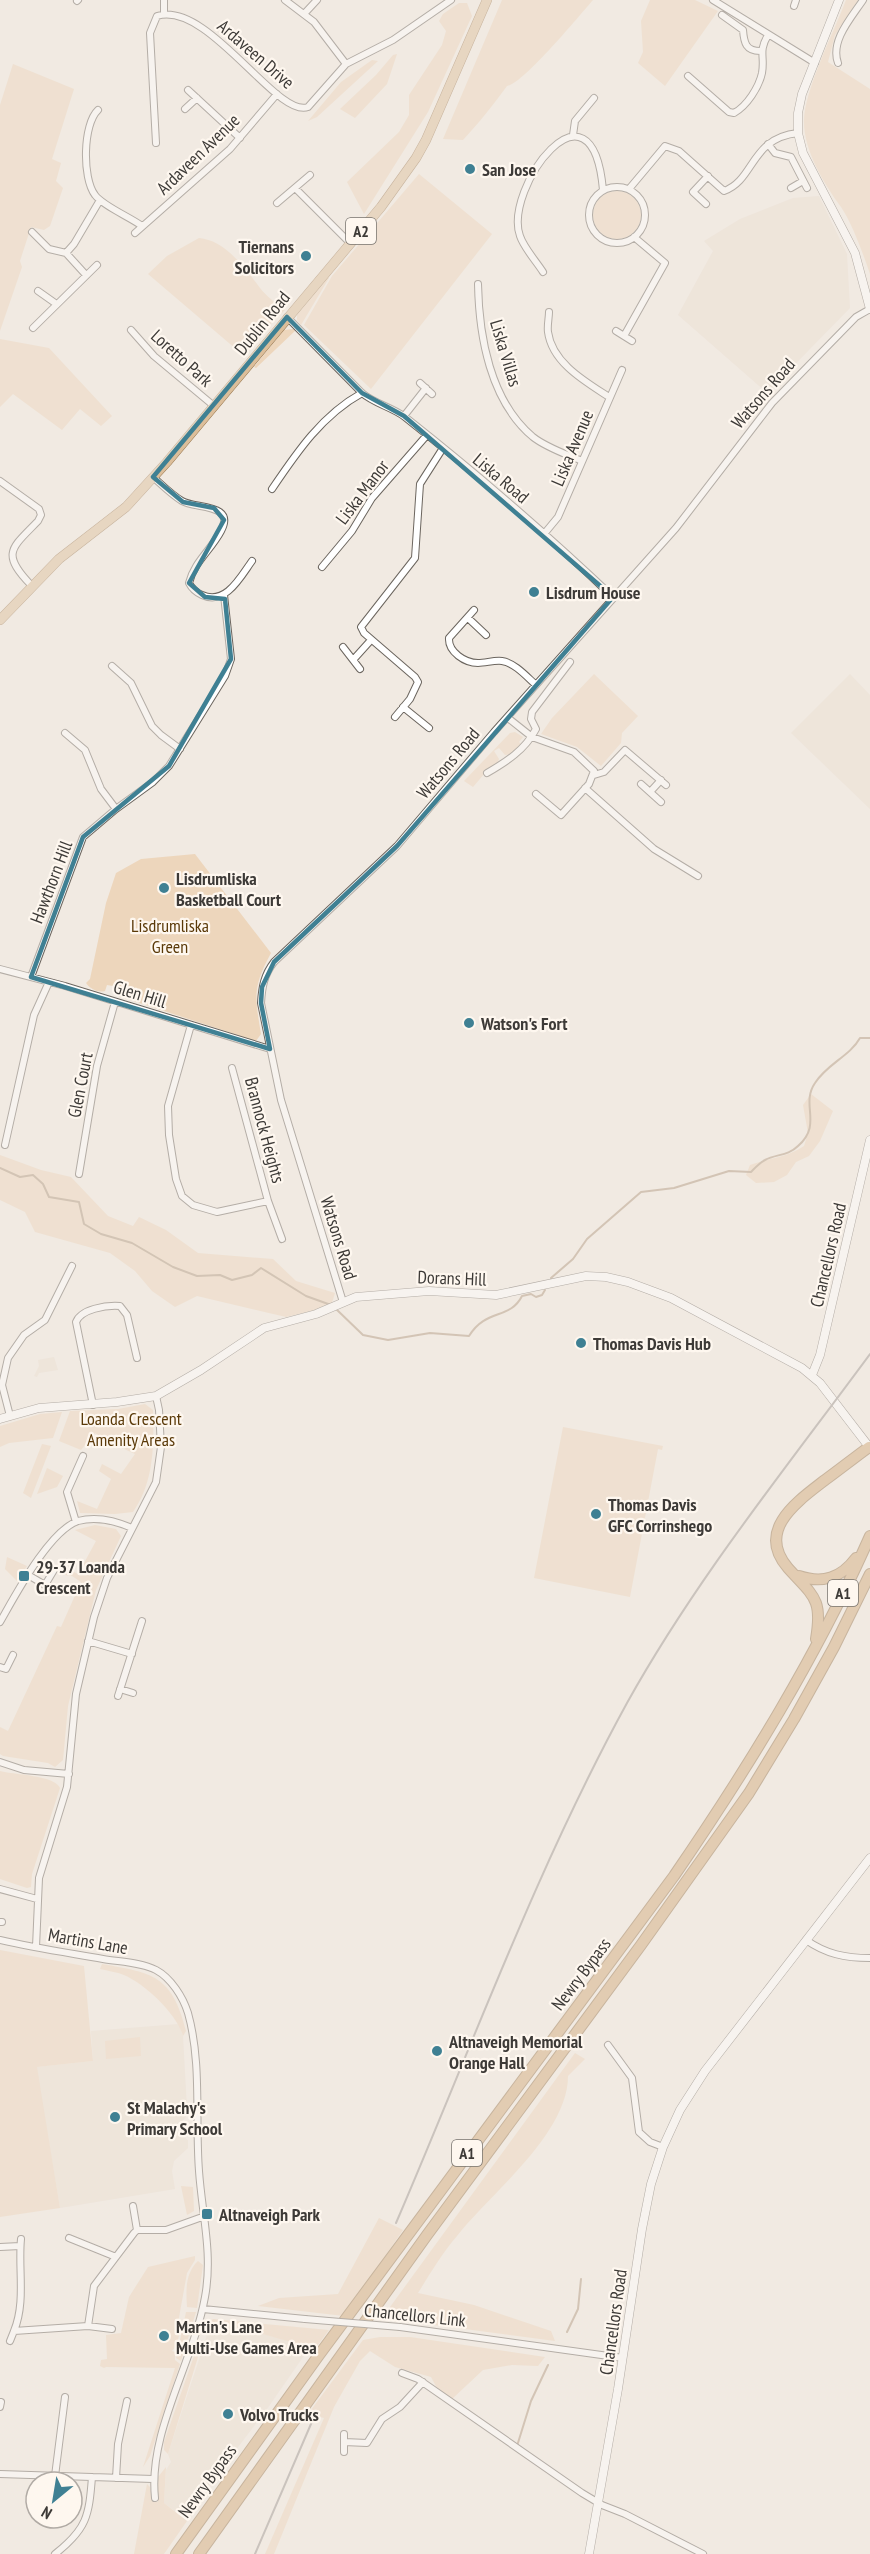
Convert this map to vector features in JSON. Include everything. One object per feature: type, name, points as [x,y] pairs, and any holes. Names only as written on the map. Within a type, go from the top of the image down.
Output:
[{"type":"highway","points":[[814,1648],[819,1618],[816,1601],[788,1568],[778,1551],[776,1542],[779,1524],[793,1505],[870,1448]]},
{"type":"highway","points":[[795,1574],[817,1581],[836,1577],[852,1564],[868,1541]]},
{"type":"highway","name":"Newry Bypass","points":[[176,2554],[319,2355],[674,1876],[756,1751],[814,1648],[868,1541]]},
{"type":"highway","name":"Newry Bypass","points":[[199,2554],[427,2235],[718,1839],[794,1719],[834,1647],[870,1574]]},
{"type":"main road","name":"Dublin Road","points":[[0,620],[58,559],[126,507],[381,207],[416,158],[436,119],[484,1]]},
{"type":"street","points":[[156,143],[152,106],[150,33],[157,16],[164,14],[164,0]]},
{"type":"street","points":[[285,0],[314,22],[346,63],[393,40],[451,0]]},
{"type":"street","points":[[304,14],[317,0]]},
{"type":"street","points":[[713,0],[815,63]]},
{"type":"street","points":[[839,0],[799,106],[798,133],[803,153],[859,263],[870,309]]},
{"type":"street","points":[[838,63],[835,56],[840,35],[863,0]]},
{"type":"street","name":"Ardaveen Drive","points":[[164,14],[189,20],[201,27],[296,108],[308,107],[346,63]]},
{"type":"street","points":[[722,15],[743,30],[744,44],[749,49],[760,51]]},
{"type":"street","points":[[688,76],[729,112],[734,113],[744,105],[758,83],[763,66],[760,51],[768,35]]},
{"type":"street","points":[[188,90],[240,138]]},
{"type":"street","name":"Ardaveen Avenue","points":[[135,233],[240,138],[257,115],[278,94]]},
{"type":"street","points":[[573,135],[575,121],[594,98]]},
{"type":"street","points":[[185,109],[197,99]]},
{"type":"street","points":[[98,110],[90,121],[86,154],[90,186],[100,200],[142,226]]},
{"type":"street","points":[[629,189],[665,146],[679,151],[724,191],[733,188],[775,138],[798,133]]},
{"type":"street","points":[[543,272],[520,237],[518,218],[524,189],[540,163],[560,141],[573,135],[581,137],[591,145],[601,166],[603,190]]},
{"type":"street","points":[[768,144],[775,153],[791,157],[807,189]]},
{"type":"street","points":[[277,203],[310,175]]},
{"type":"street","points":[[706,204],[693,192],[708,176]]},
{"type":"street","points":[[791,188],[803,180]]},
{"type":"street","points":[[615,187],[629,189],[642,202],[645,212],[643,226],[634,237],[616,243],[603,239],[595,233],[590,222],[589,209],[595,197],[603,190],[615,187]]},
{"type":"street","points":[[295,188],[351,244]]},
{"type":"street","points":[[66,253],[74,244],[100,200]]},
{"type":"street","points":[[32,232],[49,249],[66,253],[86,275]]},
{"type":"street","points":[[624,336],[665,263],[634,237]]},
{"type":"street","points":[[33,328],[97,265]]},
{"type":"street","name":"Liska Villas","points":[[478,284],[481,324],[500,393],[517,420],[532,436],[582,461]]},
{"type":"street","points":[[38,291],[56,303]]},
{"type":"street","name":"Watsons Road","points":[[341,1304],[281,1100],[261,995],[267,972],[274,962],[397,846],[613,597],[676,528],[772,404],[848,325],[870,309]]},
{"type":"street","points":[[549,312],[548,333],[567,368],[609,397]]},
{"type":"street","name":"Liska Road","points":[[287,317],[362,393],[369,399],[404,416],[544,534],[613,597]]},
{"type":"street","name":"Loretto Park","points":[[131,330],[154,356],[214,406]]},
{"type":"street","points":[[616,331],[632,341]]},
{"type":"street","name":"Liska Avenue","points":[[544,534],[558,517],[622,370]]},
{"type":"street","points":[[420,383],[432,394]]},
{"type":"street","points":[[404,416],[426,388]]},
{"type":"street","points":[[272,489],[303,443],[333,412],[362,393]]},
{"type":"street","name":"Liska Manor","points":[[322,567],[352,531],[372,498],[427,435]]},
{"type":"street","points":[[395,717],[418,682],[416,677],[371,640],[361,627],[415,558],[420,484],[443,448]]},
{"type":"street","points":[[153,477],[183,501],[214,508],[220,512],[224,520],[222,530],[192,571],[189,583],[192,590],[205,597],[217,598],[235,585],[252,561]]},
{"type":"street","points":[[0,481],[39,509],[38,521],[12,546],[11,553],[17,572],[31,585]]},
{"type":"street","name":"Hawthorn Hill","points":[[31,977],[83,837],[153,782],[169,766],[225,676],[231,659],[224,594]]},
{"type":"street","points":[[474,610],[449,638],[450,647],[459,656],[472,663],[502,661],[517,669],[536,685]]},
{"type":"street","points":[[468,618],[486,635]]},
{"type":"street","points":[[353,660],[371,640]]},
{"type":"street","points":[[343,647],[360,669]]},
{"type":"street","points":[[487,773],[510,760],[532,737],[536,729],[531,719],[532,712],[570,662]]},
{"type":"street","points":[[112,666],[131,683],[152,726],[180,749]]},
{"type":"street","points":[[403,707],[429,728]]},
{"type":"street","points":[[508,718],[532,737],[574,752],[591,767],[594,775]]},
{"type":"street","points":[[65,733],[86,750],[101,789],[116,809]]},
{"type":"street","points":[[555,822],[594,775],[604,772],[625,750],[666,785]]},
{"type":"street","points":[[650,792],[661,780]]},
{"type":"street","points":[[641,784],[661,802]]},
{"type":"street","points":[[585,788],[654,849],[698,876]]},
{"type":"street","points":[[536,794],[561,815]]},
{"type":"street","name":"Glen Hill","points":[[0,969],[50,981],[270,1048]]},
{"type":"street","points":[[5,1145],[31,1024],[50,981]]},
{"type":"street","name":"Glen Court","points":[[79,1174],[97,1066],[115,1002]]},
{"type":"street","name":"Brannock Heights","points":[[191,1025],[168,1106],[169,1136],[176,1179],[182,1196],[193,1205],[217,1212],[268,1201]]},
{"type":"street","name":"Brannock Heights","points":[[232,1068],[268,1201],[282,1239]]},
{"type":"street","name":"Chancellors Road","points":[[812,1376],[820,1355],[870,1140]]},
{"type":"street","points":[[10,1416],[2,1385],[8,1358],[24,1335],[45,1320],[72,1266]]},
{"type":"street","name":"Dorans Hill","points":[[0,1419],[49,1406],[93,1405],[156,1396],[201,1370],[264,1328],[328,1310],[373,1294],[429,1291],[496,1295],[586,1276],[606,1277],[651,1290],[696,1310],[812,1376],[870,1448]]},
{"type":"street","points":[[93,1405],[76,1322],[78,1316],[84,1312],[120,1306],[128,1315],[137,1358]]},
{"type":"street","name":"Martins Lane","points":[[155,2499],[153,2479],[165,2422],[191,2351],[203,2309],[209,2255],[199,2173],[194,2045],[188,2012],[180,1995],[166,1977],[146,1966],[36,1947],[39,1878],[63,1802],[69,1774],[75,1700],[88,1641],[107,1578],[156,1482],[159,1467],[159,1410],[156,1396]]},
{"type":"street","points":[[76,1522],[67,1492],[83,1456]]},
{"type":"street","points":[[0,1622],[28,1575],[61,1534],[76,1522],[92,1519],[112,1521],[132,1528]]},
{"type":"street","points":[[28,1575],[45,1585],[54,1570]]},
{"type":"street","points":[[133,1693],[119,1692],[142,1621]]},
{"type":"street","points":[[88,1641],[132,1654]]},
{"type":"street","points":[[0,1667],[6,1670],[13,1655]]},
{"type":"street","points":[[0,1762],[24,1770],[69,1774]]},
{"type":"street","name":"Chancellors Road","points":[[589,2554],[647,2203],[663,2147],[680,2110],[705,2071],[870,1858]]},
{"type":"street","points":[[1,1892],[37,1899]]},
{"type":"street","points":[[0,1940],[36,1947]]},
{"type":"street","points":[[806,1940],[823,1952],[850,1958],[870,1958]]},
{"type":"street","points":[[608,2045],[632,2078],[639,2132],[650,2142],[663,2147]]},
{"type":"street","points":[[88,2326],[94,2286],[137,2230],[133,2206]]},
{"type":"street","points":[[137,2230],[166,2230],[205,2216]]},
{"type":"street","points":[[69,2238],[116,2257]]},
{"type":"street","points":[[10,2341],[18,2316],[22,2278],[21,2239]]},
{"type":"street","points":[[0,2247],[20,2247]]},
{"type":"street","name":"Chancellors Link","points":[[203,2309],[400,2327],[623,2358]]},
{"type":"street","points":[[14,2331],[88,2326],[112,2329]]},
{"type":"street","points":[[402,2373],[423,2382],[566,2483],[598,2502],[703,2554]]},
{"type":"street","points":[[344,2442],[367,2443],[382,2419],[400,2407],[423,2382]]},
{"type":"street","points":[[56,2470],[65,2397]]},
{"type":"street","points":[[116,2478],[118,2444],[127,2401]]},
{"type":"street","points":[[344,2434],[344,2452]]},
{"type":"street","points":[[0,2474],[24,2475]]},
{"type":"street","points":[[84,2477],[153,2479]]},
{"type":"street","points":[[55,2554],[82,2528],[86,2520],[92,2477]]},
{"type":"street","points":[[63,2548],[68,2554]]},
{"type":"highlighted area","points":[[287,317],[362,393],[404,416],[613,597],[397,846],[274,962],[262,987],[261,1003],[270,1049],[31,977],[83,837],[169,766],[231,659],[225,599],[205,597],[189,583],[224,520],[214,508],[183,502],[153,477]]},
{"type":"shaded area","points":[[819,196],[847,254],[850,308],[767,393],[678,315],[713,251],[704,241],[740,219],[793,198]]},
{"type":"shaded area","points":[[850,674],[870,695],[870,809],[791,733]]},
{"type":"shaded area","points":[[54,1357],[58,1370],[34,1376],[39,1366],[38,1360]]},
{"type":"shaded area","name":"St Malachy's Primary School","points":[[179,2024],[183,2036],[187,2109],[185,2119],[178,2123],[178,2133],[188,2140],[188,2148],[174,2161],[172,2171],[175,2189],[60,2208],[36,2067],[93,2061],[91,2031]]},
{"type":"shaded area","points":[[221,2322],[310,2347],[267,2409],[184,2518],[164,2503],[166,2470],[171,2462],[168,2454],[208,2332]]},
{"type":"green space","points":[[502,0],[593,0],[538,62],[507,86],[463,140],[443,139]]},
{"type":"green space","points":[[650,0],[695,0],[718,11],[665,86],[638,63],[643,52],[641,21]]},
{"type":"green space","points":[[846,0],[858,0],[835,35],[828,62],[870,89],[870,274],[849,222],[811,155],[804,120],[809,93]]},
{"type":"green space","points":[[459,3],[467,3],[472,16],[428,112],[364,214],[347,182],[399,132],[409,115],[409,95],[442,45],[446,31],[439,21],[443,14]]},
{"type":"green space","points":[[397,54],[387,84],[355,118],[340,109],[376,75],[393,55]]},
{"type":"green space","points":[[372,60],[378,61],[317,117],[308,121],[341,82]]},
{"type":"green space","points":[[13,64],[74,89],[52,159],[61,163],[56,181],[63,188],[50,226],[44,230],[31,227],[20,261],[22,267],[0,331],[0,105]]},
{"type":"green space","points":[[419,174],[492,234],[371,389],[304,325],[332,276]]},
{"type":"green space","points":[[617,191],[634,198],[641,215],[634,232],[617,239],[600,232],[593,215],[600,198]]},
{"type":"green space","points":[[199,238],[226,249],[265,294],[285,310],[256,338],[243,355],[148,274],[167,256]]},
{"type":"green space","points":[[328,277],[301,325],[297,320],[297,315]]},
{"type":"green space","points":[[284,330],[296,330],[256,368],[254,367]]},
{"type":"green space","points":[[0,339],[49,348],[112,416],[101,426],[80,409],[62,430],[13,394],[0,407]]},
{"type":"green space","points":[[594,674],[638,716],[622,733],[621,743],[601,766],[577,747],[541,734],[552,718]]},
{"type":"green space","points":[[515,732],[523,737],[519,742],[521,744],[511,754],[505,755],[499,748],[494,751],[499,759],[497,764],[484,770],[485,773],[473,787],[464,781],[510,733]]},
{"type":"green space","name":"Lisdrumliska Green","points":[[195,854],[271,953],[258,984],[257,1001],[261,1034],[256,1041],[115,995],[113,986],[107,985],[105,991],[100,991],[92,989],[86,983],[90,979],[106,903],[116,873],[141,859]]},
{"type":"green space","points":[[811,1094],[833,1111],[820,1141],[809,1156],[796,1162],[787,1175],[774,1182],[756,1183],[746,1175],[750,1165],[784,1155],[804,1146],[808,1133],[803,1105]]},
{"type":"green space","points":[[0,1155],[41,1170],[71,1177],[108,1216],[133,1226],[139,1217],[166,1230],[198,1253],[273,1259],[296,1281],[335,1293],[332,1303],[316,1310],[286,1317],[197,1296],[175,1307],[152,1291],[135,1271],[110,1253],[35,1232],[25,1212],[0,1200]]},
{"type":"green space","name":"Loanda Crescent Amenity Areas","points":[[145,1404],[153,1410],[153,1450],[149,1476],[133,1512],[80,1513],[77,1501],[97,1509],[111,1479],[99,1471],[102,1464],[121,1474],[135,1454],[95,1433],[81,1450],[59,1441],[70,1411],[118,1409]]},
{"type":"green space","name":"Loanda Crescent Amenity Areas","points":[[62,1412],[53,1438],[9,1443],[0,1447],[0,1426],[40,1414]]},
{"type":"green space","name":"Thomas Davis GFC Corrinshego","points":[[563,1427],[663,1446],[662,1450],[658,1449],[630,1597],[534,1578]]},
{"type":"green space","name":"Loanda Crescent Amenity Areas","points":[[42,1444],[51,1446],[31,1498],[23,1493]]},
{"type":"green space","name":"Loanda Crescent Amenity Areas","points":[[47,1468],[63,1476],[57,1487],[37,1494]]},
{"type":"green space","points":[[95,1525],[116,1529],[121,1536],[96,1590],[68,1706],[63,1760],[55,1767],[48,1763],[3,1756],[0,1754],[0,1727],[8,1731],[57,1626],[61,1627],[81,1582],[72,1576],[65,1575],[68,1569],[78,1574],[96,1541],[75,1530]]},
{"type":"green space","points":[[7,1557],[27,1566],[17,1581],[5,1569]]},
{"type":"green space","points":[[0,1771],[50,1780],[60,1788],[32,1874],[31,1887],[27,1888],[0,1879]]},
{"type":"green space","points":[[0,1950],[84,1966],[93,2061],[37,2067],[60,2208],[0,2217]]},
{"type":"green space","points":[[102,1964],[147,1974],[167,1988],[180,2012],[186,2031],[183,2036],[174,2018],[150,1992],[124,1975],[100,1969]]},
{"type":"green space","points":[[140,2037],[141,2056],[106,2059],[105,2041]]},
{"type":"green space","points":[[575,2053],[585,2059],[568,2076],[565,2098],[542,2141],[471,2219],[436,2264],[418,2293],[474,2305],[551,2331],[555,2341],[382,2318]]},
{"type":"green space","points":[[181,2186],[193,2187],[194,2211],[187,2215]]},
{"type":"green space","points":[[379,2218],[403,2230],[344,2316],[258,2306],[279,2298],[338,2294]]},
{"type":"green space","points":[[195,2256],[187,2273],[178,2323],[180,2324],[179,2335],[172,2351],[175,2352],[175,2360],[180,2364],[150,2456],[143,2467],[175,2368],[104,2368],[100,2366],[101,2360],[107,2359],[106,2335],[121,2333],[129,2297],[148,2267]]},
{"type":"green space","points":[[198,2261],[203,2265],[197,2308],[187,2307],[189,2277]]},
{"type":"green space","points":[[186,2312],[196,2312],[181,2361],[176,2358]]},
{"type":"green space","points":[[213,2319],[329,2330],[315,2349],[221,2322],[207,2333],[208,2324]]},
{"type":"green space","points":[[380,2337],[410,2337],[545,2357],[538,2366],[512,2365],[483,2370],[452,2399],[438,2390],[431,2377],[395,2367],[370,2351],[360,2361],[334,2407],[274,2554],[265,2554],[324,2418],[308,2414],[363,2340]]},
{"type":"green space","points":[[194,2356],[198,2357],[168,2454],[164,2450],[164,2442]]},
{"type":"green space","points":[[166,2467],[164,2503],[187,2521],[164,2554],[134,2554],[147,2484],[153,2500],[158,2502],[158,2477]]},
{"type":"waterway","points":[[551,1278],[573,1259],[587,1239],[641,1192],[674,1188],[729,1171],[751,1172],[765,1160],[798,1146],[809,1130],[811,1091],[815,1083],[860,1038],[870,1038]]},
{"type":"waterway","points":[[0,1168],[20,1177],[33,1175],[43,1184],[49,1197],[79,1202],[84,1224],[101,1234],[132,1243],[173,1267],[197,1276],[220,1275],[232,1280],[252,1275],[261,1268],[306,1296],[331,1305]]},
{"type":"waterway","points":[[335,1308],[363,1335],[388,1340],[430,1333],[469,1336],[483,1321],[511,1308],[522,1296],[531,1294],[536,1297],[542,1295],[545,1290]]},
{"type":"waterway","points":[[567,2332],[578,2309],[581,2279]]},
{"type":"waterway","points":[[517,2446],[531,2401],[548,2365]]},
{"type":"railway","points":[[396,2223],[534,1895],[563,1830],[627,1703],[682,1612],[712,1568],[870,1354]]},
{"type":"railway","points":[[255,2554],[314,2417]]},
{"type":"place","name":"San Jose","points":[[470,169]]},
{"type":"place","name":"Tiernans Solicitors","points":[[306,256]]},
{"type":"place","name":"Lisdrum House","points":[[534,592]]},
{"type":"place","name":"Lisdrumliska Basketball Court","points":[[164,888]]},
{"type":"place","name":"Watson's Fort","points":[[469,1023]]},
{"type":"place","name":"Thomas Davis Hub","points":[[581,1343]]},
{"type":"place","name":"Thomas Davis GFC Corrinshego","points":[[596,1514]]},
{"type":"place","name":"29-37 Loanda Crescent","points":[[24,1576]]},
{"type":"place","name":"Altnaveigh Memorial Orange Hall","points":[[437,2051]]},
{"type":"place","name":"St Malachy's Primary School","points":[[115,2117]]},
{"type":"place","name":"Altnaveigh Park","points":[[207,2214]]},
{"type":"place","name":"Martin's Lane Multi-Use Games Area","points":[[164,2336]]},
{"type":"place","name":"Volvo Trucks","points":[[228,2414]]}]
